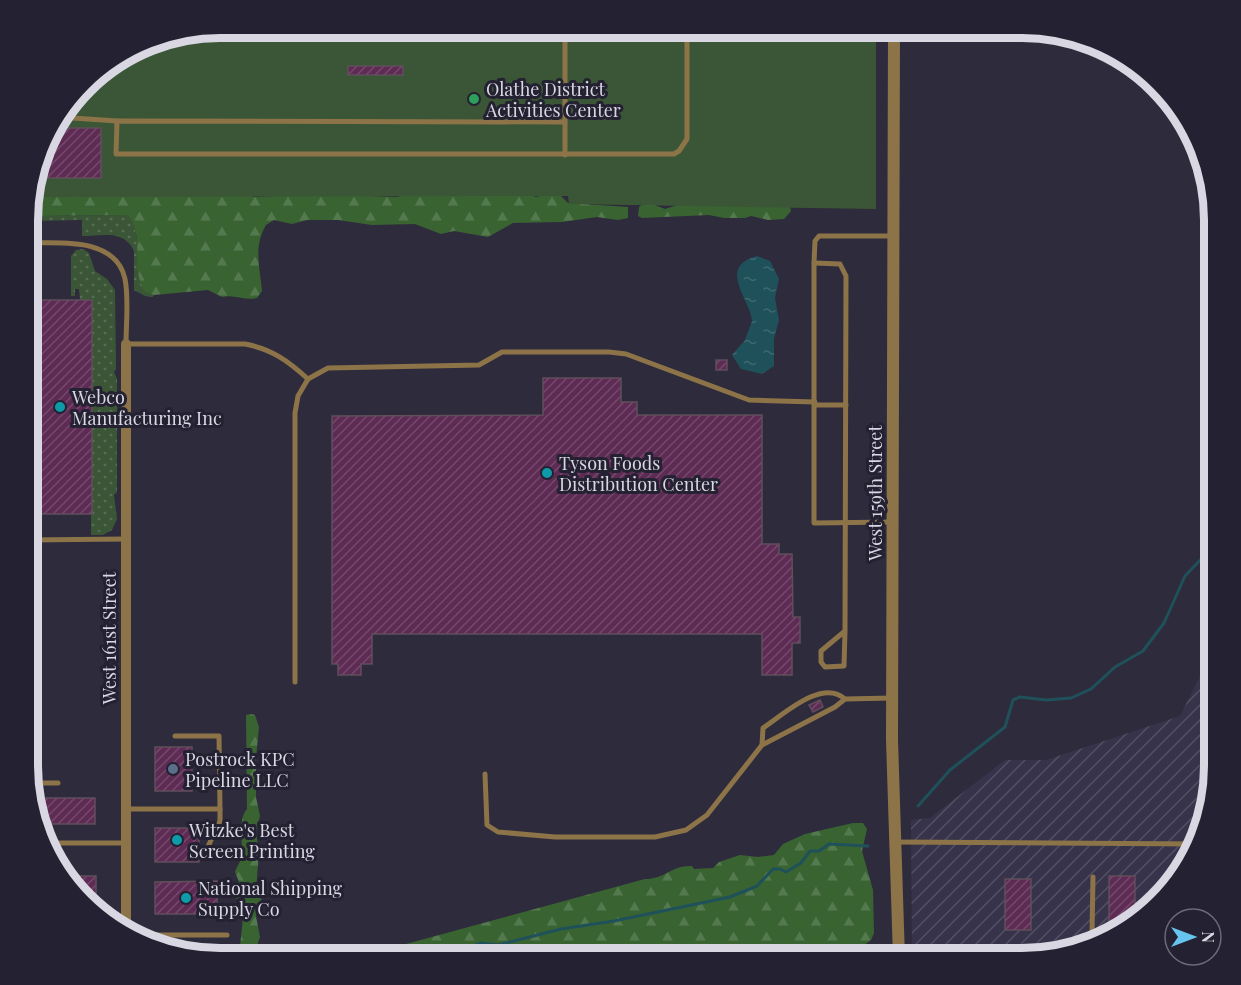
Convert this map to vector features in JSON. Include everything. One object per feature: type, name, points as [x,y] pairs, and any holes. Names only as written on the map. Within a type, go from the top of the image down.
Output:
[{"type":"street","name":"West 159th Street","points":[[894,38],[892,698],[898,948]]},
{"type":"street","name":"West 161st Street","points":[[126,344],[126,922]]},
{"type":"lane","points":[[566,37],[566,155]]},
{"type":"lane","points":[[117,121],[116,154],[666,155],[680,151],[687,139],[687,38]]},
{"type":"lane","points":[[69,118],[117,121],[566,122]]},
{"type":"lane","points":[[892,522],[814,523],[814,263],[815,241],[819,236],[893,236]]},
{"type":"lane","points":[[38,243],[81,243],[102,250],[116,261],[125,278],[126,344],[253,345],[286,359],[308,379]]},
{"type":"lane","points":[[814,263],[840,264],[846,276],[845,631],[844,666],[825,668],[820,662],[823,647],[845,631]]},
{"type":"lane","points":[[295,682],[295,413],[298,396],[308,379],[328,368],[479,365],[502,352],[609,352],[626,354],[749,400],[846,405]]},
{"type":"lane","points":[[38,540],[126,539]]},
{"type":"lane","points":[[762,745],[763,728],[807,699],[830,692],[838,693],[844,699]]},
{"type":"lane","points":[[485,774],[487,825],[498,832],[555,837],[672,835],[696,825],[762,745],[835,708],[844,699],[892,698]]},
{"type":"lane","points":[[175,736],[219,736],[220,821],[204,855]]},
{"type":"lane","points":[[39,783],[58,783]]},
{"type":"lane","points":[[125,809],[220,809]]},
{"type":"lane","points":[[894,842],[1185,844]]},
{"type":"lane","points":[[55,843],[125,843]]},
{"type":"lane","points":[[1092,933],[1093,877]]},
{"type":"lane","points":[[153,935],[227,935]]},
{"type":"shaded area","name":"Olathe District Activities Center","points":[[219,37],[876,38],[876,209],[569,204],[568,196],[39,197],[51,150],[62,128],[83,99],[99,83],[128,62],[161,47],[196,39]]},
{"type":"shaded area","points":[[128,215],[134,223],[146,293],[154,295],[145,296],[134,290],[134,251],[124,239],[112,235],[82,236],[82,220],[38,221],[38,216]]},
{"type":"shaded area","points":[[83,249],[89,253],[95,271],[107,279],[115,290],[116,369],[114,372],[117,379],[117,492],[114,495],[117,519],[112,530],[103,535],[91,535],[92,301],[80,300],[79,289],[75,289],[75,296],[71,296],[71,256],[76,250]]},
{"type":"shaded area","points":[[1203,670],[1203,777],[1197,813],[1190,835],[1173,867],[1158,886],[1132,910],[1102,929],[1057,944],[1022,948],[912,948],[911,820],[930,818],[1005,760],[1046,760],[1180,716]]},
{"type":"green space","points":[[413,192],[426,196],[435,193],[524,193],[536,197],[550,193],[561,196],[568,203],[628,207],[628,218],[618,220],[597,217],[562,222],[513,223],[488,237],[454,231],[441,234],[415,224],[372,225],[338,220],[307,220],[292,224],[274,220],[266,225],[258,249],[262,291],[257,298],[248,299],[222,297],[208,290],[154,295],[146,293],[139,275],[136,233],[128,215],[38,216],[39,196],[247,193],[254,197],[317,194],[397,197]]},
{"type":"green space","points":[[643,204],[652,204],[665,209],[681,204],[790,207],[791,211],[784,219],[768,220],[751,216],[724,218],[709,215],[642,218],[638,216],[639,207]]},
{"type":"green space","points":[[246,715],[255,715],[259,727],[256,797],[260,816],[256,831],[259,853],[256,889],[260,893],[262,902],[256,916],[260,937],[256,947],[238,947],[240,946],[243,918],[240,902],[227,890],[228,885],[239,882],[235,872],[241,858],[241,825],[247,809]]},
{"type":"green space","points":[[853,823],[863,823],[867,829],[862,851],[873,890],[874,933],[871,940],[861,948],[402,947],[406,944],[658,877],[685,866],[692,866],[694,869],[713,868],[719,862],[740,855],[758,857],[774,855],[783,844],[805,834]]},
{"type":"water","points":[[757,256],[770,261],[779,279],[775,298],[779,320],[774,339],[774,366],[762,374],[741,369],[732,355],[745,340],[752,321],[739,285],[737,276],[739,268],[745,261]]},
{"type":"building","points":[[348,66],[403,66],[403,75],[348,75]]},
{"type":"building","points":[[62,128],[101,128],[101,178],[43,178],[51,150]]},
{"type":"building","name":"Webco Manufacturing Inc","points":[[38,300],[92,300],[92,514],[38,514]]},
{"type":"building","points":[[716,360],[727,360],[727,370],[716,370]]},
{"type":"building","name":"Tyson Foods Distribution Center","points":[[543,378],[621,378],[621,402],[637,402],[637,415],[762,415],[762,544],[779,544],[779,554],[792,554],[793,617],[800,617],[800,643],[792,643],[792,675],[762,675],[762,634],[372,634],[372,664],[361,664],[361,675],[338,675],[338,664],[332,664],[332,416],[543,415]]},
{"type":"building","points":[[820,700],[823,707],[813,712],[809,705]]},
{"type":"building","name":"Postrock KPC Pipeline LLC","points":[[155,747],[192,747],[192,791],[155,791]]},
{"type":"building","points":[[41,798],[95,798],[95,824],[47,824]]},
{"type":"building","name":"Witzke's Best Screen Printing","points":[[155,828],[199,828],[199,862],[155,862]]},
{"type":"building","points":[[75,876],[96,876],[96,899]]},
{"type":"building","points":[[1109,876],[1135,876],[1135,907],[1109,925]]},
{"type":"building","points":[[1005,879],[1031,879],[1031,930],[1005,930]]},
{"type":"building","name":"National Shipping Supply Co","points":[[217,881],[217,914],[155,914],[155,882]]},
{"type":"waterway","points":[[918,806],[950,770],[1005,727],[1013,700],[1020,697],[1046,700],[1071,698],[1091,689],[1115,667],[1143,651],[1164,623],[1185,576],[1203,557]]},
{"type":"waterway","points":[[470,947],[481,943],[498,945],[561,929],[614,921],[730,897],[757,886],[773,869],[786,872],[801,863],[810,851],[819,851],[829,844],[868,846]]},
{"type":"place","name":"Olathe District Activities Center","points":[[474,99]]},
{"type":"place","name":"Webco Manufacturing Inc","points":[[60,407]]},
{"type":"place","name":"Tyson Foods Distribution Center","points":[[547,473]]},
{"type":"place","name":"Postrock KPC Pipeline LLC","points":[[173,769]]},
{"type":"place","name":"Witzke's Best Screen Printing","points":[[177,840]]},
{"type":"place","name":"National Shipping Supply Co","points":[[186,898]]}]
